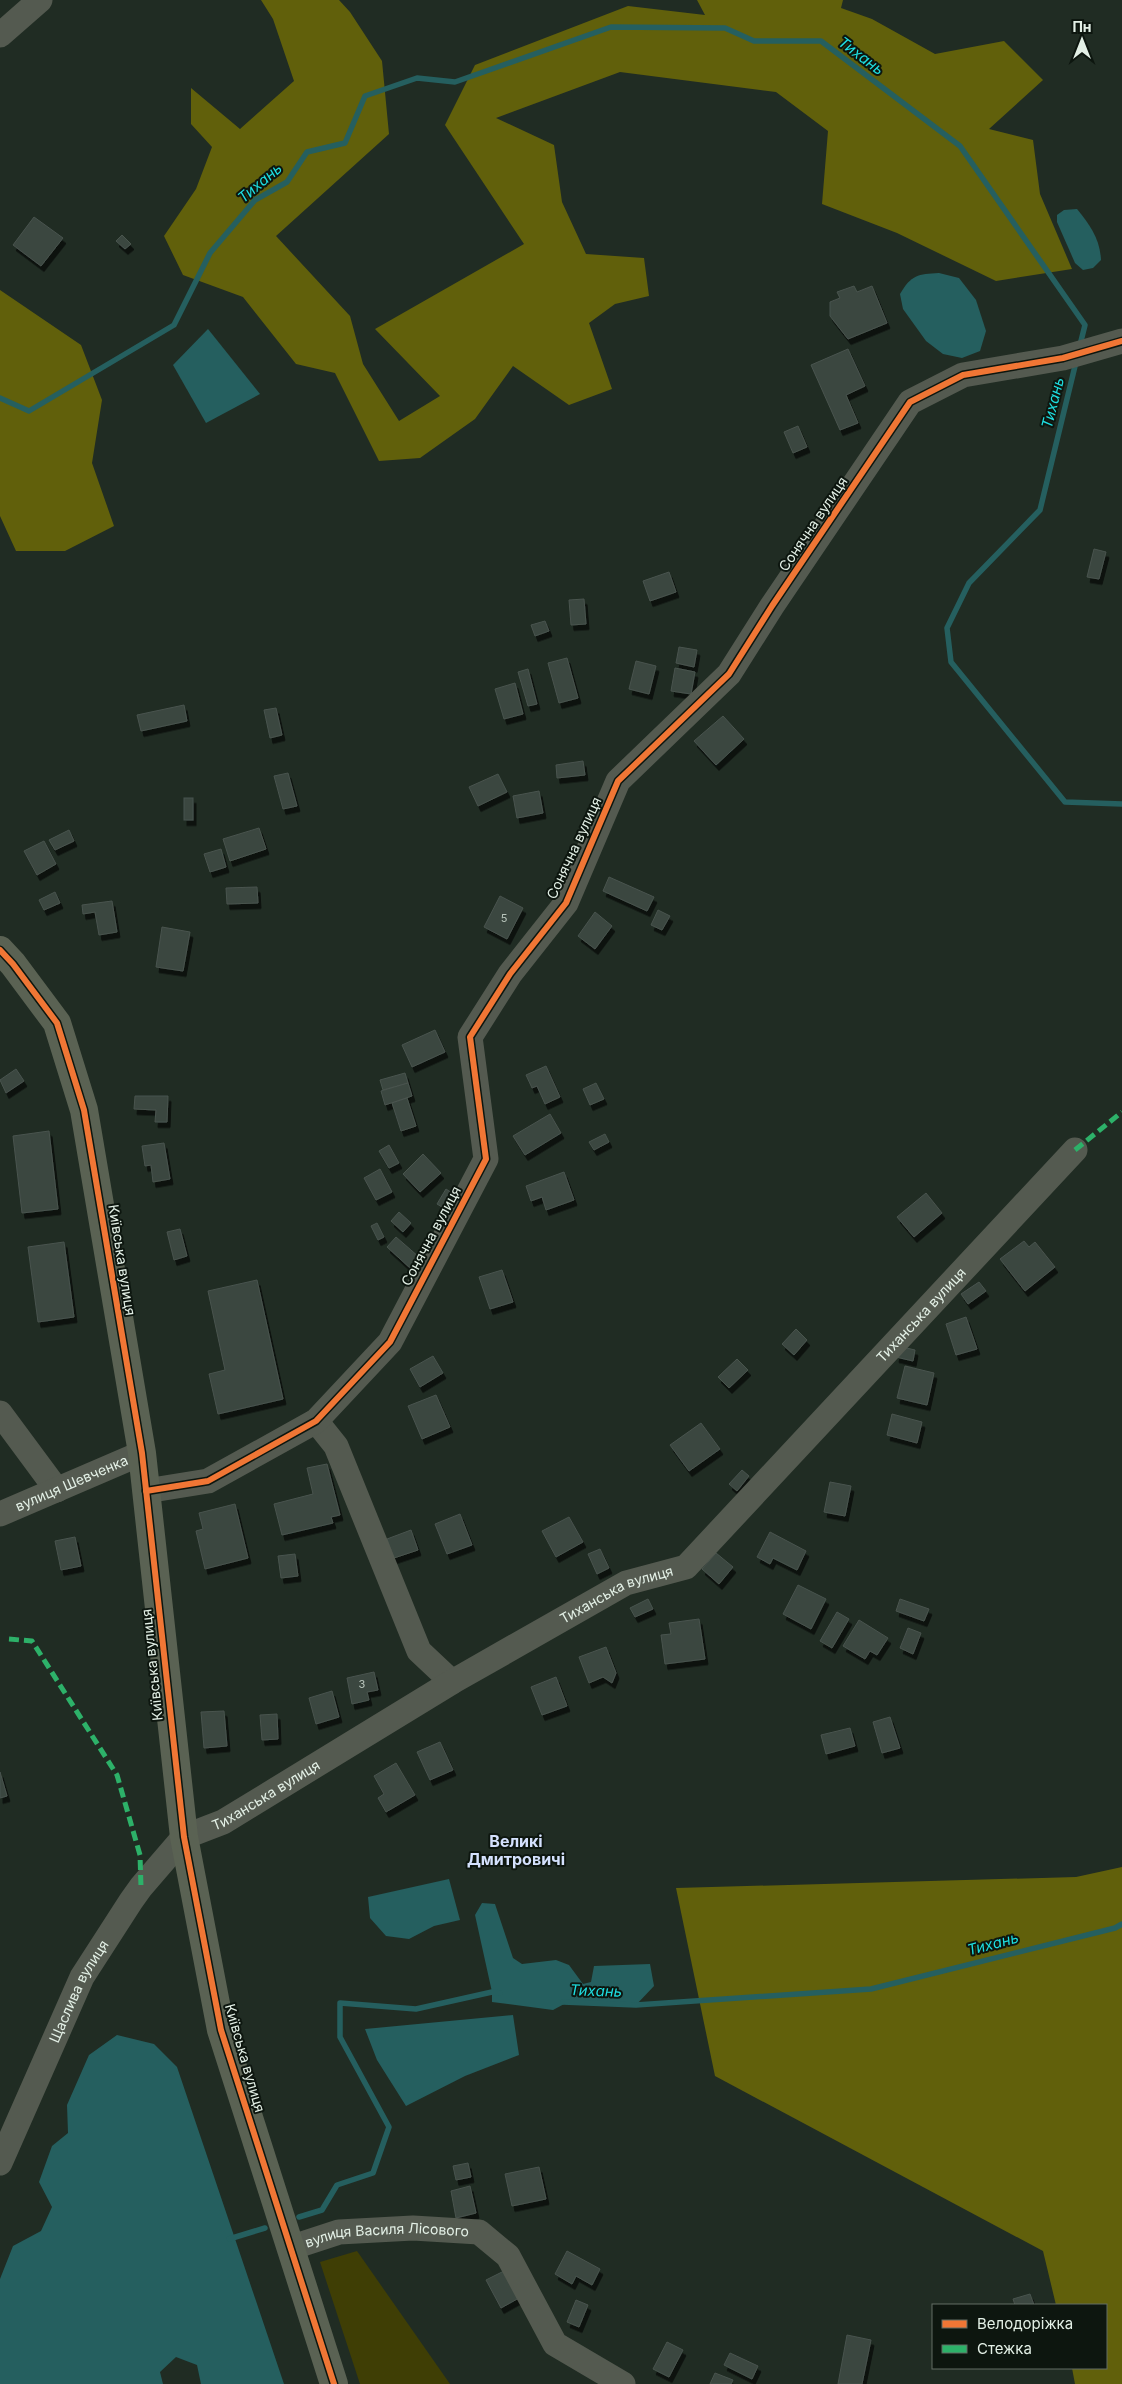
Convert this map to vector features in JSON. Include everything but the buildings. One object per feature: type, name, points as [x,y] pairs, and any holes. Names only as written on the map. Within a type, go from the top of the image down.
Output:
[{"type":"main road","name":"Київська вулиця","points":[[0,950],[13,964],[57,1023],[84,1110],[142,1453],[184,1837],[221,2030],[334,2384]]},
{"type":"street","points":[[0,35],[40,0]]},
{"type":"street","name":"Сонячна вулиця","points":[[146,1492],[208,1481],[316,1421],[390,1342],[486,1159],[470,1037],[510,974],[566,903],[618,781],[729,674],[772,606],[910,402],[963,375],[1063,358],[1113,343]]},
{"type":"street","name":"Тиханська вулиця","points":[[184,1837],[223,1822],[452,1682],[626,1582],[686,1567],[1075,1150]]},
{"type":"street","points":[[0,1412],[57,1490]]},
{"type":"street","points":[[316,1421],[336,1446],[420,1651],[452,1682]]},
{"type":"street","name":"вулиця Шевченка","points":[[0,1514],[142,1453]]},
{"type":"street","name":"Щаслива вулиця","points":[[0,2163],[82,1977],[141,1886],[184,1837]]},
{"type":"street","name":"вулиця Василя Лісового","points":[[290,2248],[340,2232],[413,2228],[479,2232],[508,2256],[555,2344],[623,2384]]},
{"type":"shaded area","points":[[261,0],[339,0],[350,12],[382,61],[389,134],[276,236],[350,316],[363,364],[399,421],[440,396],[375,329],[524,244],[445,125],[475,65],[628,6],[705,15],[697,0],[843,0],[841,8],[872,19],[935,54],[1004,41],[1043,80],[989,129],[1033,140],[1040,194],[1072,269],[996,281],[897,233],[822,204],[828,131],[776,92],[620,72],[496,118],[554,145],[562,202],[586,254],[644,258],[649,296],[615,304],[589,323],[612,389],[569,405],[513,366],[475,419],[420,458],[379,461],[335,373],[296,364],[243,297],[183,275],[164,236],[196,189],[212,147],[191,124],[191,88],[240,129],[294,81],[273,19]]},
{"type":"shaded area","points":[[0,290],[81,345],[102,400],[92,463],[114,526],[65,551],[16,551],[0,516]]},
{"type":"shaded area","points":[[1122,1867],[1122,2384],[1075,2384],[1072,2369],[1107,2369],[1107,2304],[1056,2304],[1043,2251],[715,2076],[676,1888],[1076,1877]]},
{"type":"shaded area","points":[[357,2251],[450,2384],[360,2384],[320,2262]]},
{"type":"water","points":[[1077,209],[1094,233],[1099,245],[1101,260],[1093,268],[1083,270],[1075,263],[1057,222],[1057,215],[1064,210]]},
{"type":"water","points":[[939,273],[959,278],[976,300],[986,331],[980,351],[962,358],[943,354],[926,341],[903,309],[900,294],[912,279],[920,275]]},
{"type":"water","points":[[208,329],[260,394],[206,423],[173,365]]},
{"type":"water","points":[[449,1879],[460,1920],[434,1926],[409,1939],[386,1936],[370,1918],[368,1897]]},
{"type":"water","points":[[482,1903],[495,1904],[513,1958],[522,1964],[556,1960],[569,1965],[583,1984],[591,1982],[594,1966],[650,1964],[654,1986],[636,2005],[566,2003],[553,2010],[492,2002],[492,1992],[475,1915]]},
{"type":"water","points":[[513,2015],[519,2055],[465,2076],[406,2106],[377,2060],[365,2029]]},
{"type":"water","points":[[117,2035],[154,2044],[177,2067],[284,2384],[201,2384],[197,2365],[176,2357],[160,2372],[163,2384],[0,2384],[0,2279],[13,2246],[41,2231],[52,2207],[39,2182],[52,2146],[68,2133],[67,2105],[89,2055]]},
{"type":"waterway","name":"Тихань","points":[[0,398],[29,411],[174,325],[210,253],[255,200],[287,182],[307,152],[345,143],[365,96],[417,78],[455,82],[611,27],[725,28],[754,41],[821,41],[960,146],[1085,325],[1080,345]]},
{"type":"waterway","name":"Тихань","points":[[1076,362],[1040,510],[969,583],[947,628],[951,662],[1065,802],[1122,804]]},
{"type":"waterway","name":"Тихань","points":[[563,2002],[636,2005],[871,1989],[1115,1928],[1122,1924]]},
{"type":"waterway","name":"Тихань","points":[[299,2217],[322,2210],[337,2185],[373,2173],[389,2127],[340,2037],[340,2003],[416,2009],[492,1992],[500,1993]]},
{"type":"waterway","name":"Тихань","points":[[229,2239],[265,2228]]},
{"type":"marked path","points":[[1075,1150],[1122,1112]]},
{"type":"marked path","points":[[9,1639],[32,1641],[117,1775],[140,1855],[141,1887]]},
{"type":"cycle path","points":[[146,1491],[208,1481],[316,1421],[390,1342],[486,1159],[470,1037],[510,974],[566,903],[618,781],[729,674],[772,606],[910,402],[963,375],[1063,358],[1122,341]]},
{"type":"cycle path","points":[[0,950],[13,964],[57,1023],[84,1110],[142,1453],[184,1837],[221,2030],[334,2384]]},
{"type":"district","name":"Великі Дмитровичі","points":[[516,1850]]}]
